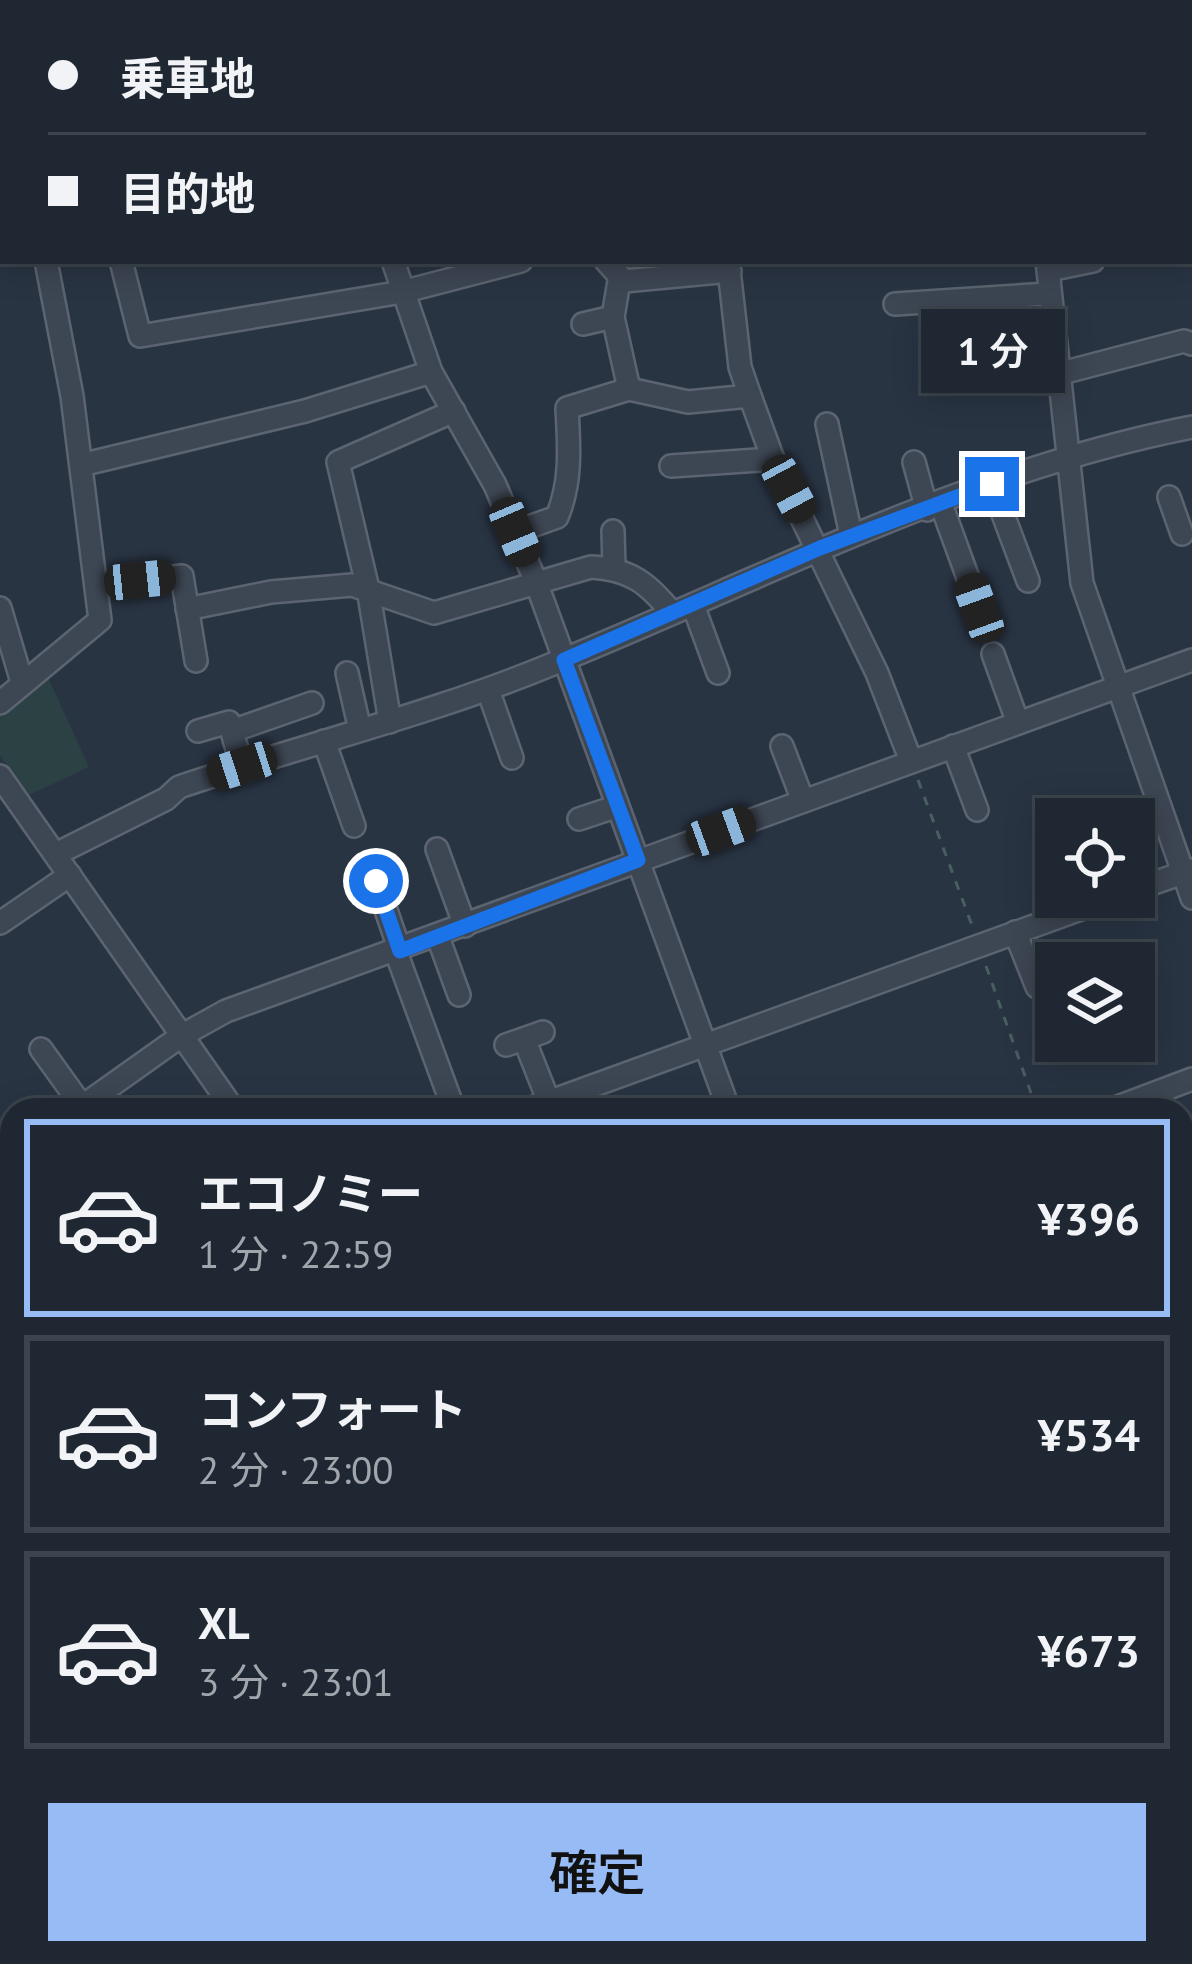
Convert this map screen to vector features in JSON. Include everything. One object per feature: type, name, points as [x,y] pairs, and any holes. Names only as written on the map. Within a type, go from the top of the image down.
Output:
[{"type":"street","points":[[0,703],[100,620],[81,465],[47,264]]},
{"type":"street","points":[[122,264],[140,336],[402,292],[509,264]]},
{"type":"street","points":[[394,264],[431,372],[536,582],[725,1098]]},
{"type":"street","points":[[1048,265],[1082,583],[1188,871],[1192,898]]},
{"type":"street","points":[[629,388],[613,317],[612,271],[729,266],[740,367],[773,459],[820,548],[911,761]]},
{"type":"street","points":[[895,304],[1048,294]]},
{"type":"street","points":[[583,324],[613,317]]},
{"type":"street","points":[[1058,374],[1184,341],[1192,344]]},
{"type":"street","points":[[81,465],[305,411],[431,372]]},
{"type":"street","points":[[515,532],[556,517],[560,509],[569,471],[566,408],[629,388],[688,402],[750,396]]},
{"type":"street","points":[[390,722],[368,589],[338,462],[454,410]]},
{"type":"street","points":[[56,854],[166,799],[179,787],[488,691],[689,610],[851,536],[1072,458],[1192,427]]},
{"type":"street","points":[[824,437],[851,536]]},
{"type":"street","points":[[671,466],[773,459]]},
{"type":"street","points":[[914,462],[939,508],[979,608]]},
{"type":"street","points":[[994,488],[1028,581]]},
{"type":"street","points":[[613,531],[614,568]]},
{"type":"street","points":[[187,609],[271,592],[368,589],[434,613],[591,566],[614,568],[644,580],[689,610],[718,674]]},
{"type":"street","points":[[97,585],[182,576],[196,661]]},
{"type":"street","points":[[0,608],[22,682]]},
{"type":"street","points":[[993,654],[1018,723]]},
{"type":"street","points":[[94,1098],[181,1036],[226,1011],[1192,660]]},
{"type":"street","points":[[347,673],[359,730]]},
{"type":"street","points":[[488,691],[512,758]]},
{"type":"street","points":[[232,730],[312,703]]},
{"type":"street","points":[[198,731],[229,722],[242,766]]},
{"type":"street","points":[[324,741],[354,826]]},
{"type":"street","points":[[782,746],[803,801]]},
{"type":"street","points":[[953,746],[977,810]]},
{"type":"street","points":[[0,776],[225,1098]]},
{"type":"street","points":[[579,819],[615,807]]},
{"type":"street","points":[[437,850],[465,926]]},
{"type":"street","points":[[1155,883],[1188,871]]},
{"type":"street","points":[[0,923],[70,875]]},
{"type":"street","points":[[376,881],[450,1098]]},
{"type":"street","points":[[560,1098],[1055,918]]},
{"type":"street","points":[[1015,932],[1035,982]]},
{"type":"street","points":[[438,937],[459,994]]},
{"type":"street","points":[[525,1038],[548,1098]]},
{"type":"street","points":[[41,1048],[74,1098]]},
{"type":"street","points":[[1142,1098],[1192,1079]]},
{"type":"green space","points":[[46,673],[89,767],[27,796],[0,755],[0,714]]},
{"type":"route","points":[[376,881],[400,951],[638,860],[564,660],[820,548],[992,484]]}]
